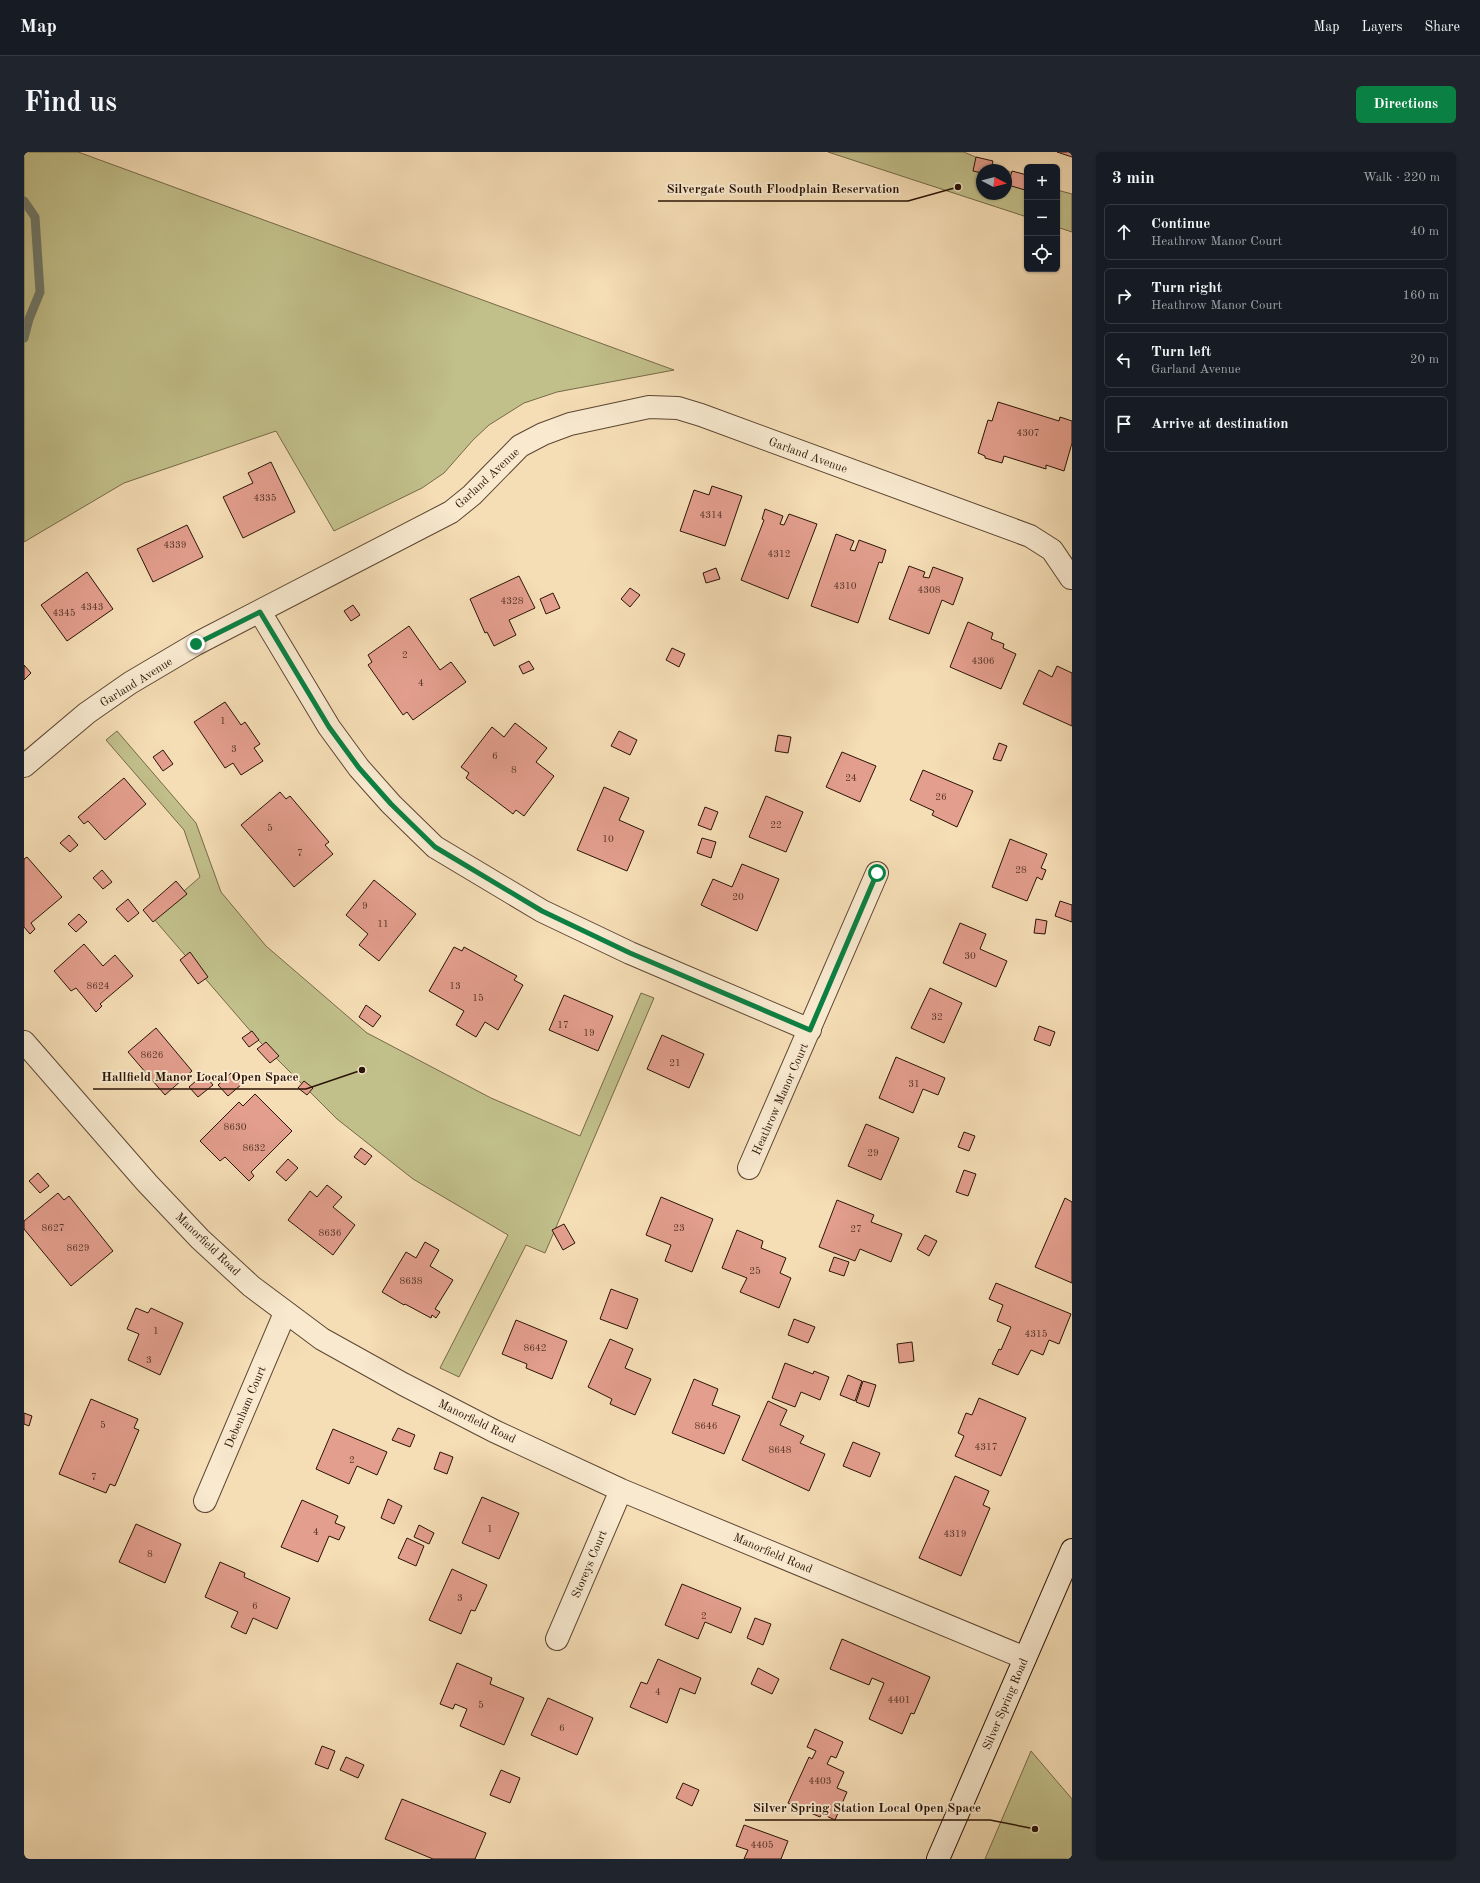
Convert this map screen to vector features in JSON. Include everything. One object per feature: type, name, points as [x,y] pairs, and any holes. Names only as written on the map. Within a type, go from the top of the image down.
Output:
[{"type":"street","name":"Garland Avenue","points":[[24,766],[87,713],[130,683],[196,644],[451,512],[472,495],[520,446],[542,434],[570,424],[649,407],[678,408],[701,415],[1030,536],[1052,550],[1071,578]]},
{"type":"street","name":"Heathrow Manor Court","points":[[260,612],[329,727],[359,768],[386,799],[435,847],[542,911],[637,956],[810,1030]]},
{"type":"street","name":"Heathrow Manor Court","points":[[749,1168],[877,873]]},
{"type":"street","name":"Manorfield Road","points":[[24,1042],[147,1183],[195,1233],[251,1286],[285,1313],[322,1339],[402,1384],[494,1431],[621,1490],[1025,1658]]},
{"type":"street","name":"Debenham Court","points":[[205,1501],[285,1313]]},
{"type":"street","name":"Storeys Court","points":[[557,1639],[621,1490]]},
{"type":"street","name":"Silver Spring Road","points":[[938,1859],[1072,1550]]},
{"type":"shaded area","points":[[24,152],[78,152],[674,370],[557,392],[524,403],[489,425],[473,440],[444,473],[422,488],[334,531],[276,431],[124,483],[24,542]]},
{"type":"shaded area","points":[[828,152],[964,152],[991,164],[976,164],[976,200],[1012,200],[1012,173],[1024,179],[1024,216]]},
{"type":"shaded area","points":[[1060,191],[1072,194],[1072,232],[1060,228]]},
{"type":"shaded area","points":[[117,731],[196,823],[221,892],[266,946],[367,1033],[491,1098],[580,1136],[641,993],[654,998],[545,1253],[526,1245],[459,1377],[440,1368],[508,1235],[413,1179],[337,1119],[259,1041],[153,918],[200,877],[184,830],[106,740]]},
{"type":"shaded area","points":[[1031,1751],[1072,1799],[1072,1859],[985,1859]]},
{"type":"building","points":[[1057,152],[1072,152],[1072,157]]},
{"type":"building","points":[[976,157],[993,161],[992,164],[976,164],[976,172],[973,171]]},
{"type":"building","points":[[1012,171],[1024,174],[1024,190],[1012,186]]},
{"type":"building","points":[[998,402],[1059,421],[1060,417],[1072,421],[1072,443],[1064,471],[1046,465],[1046,469],[1004,456],[1002,463],[985,458],[985,456],[978,453],[988,420],[992,421]]},
{"type":"building","points":[[271,462],[295,512],[243,538],[223,497],[253,483],[248,473]]},
{"type":"building","points":[[712,486],[742,496],[725,546],[680,531],[694,490],[709,495]]},
{"type":"building","points":[[765,509],[783,516],[780,524],[784,525],[789,514],[817,524],[788,599],[741,580],[764,520],[762,519]]},
{"type":"building","points":[[187,525],[203,557],[153,582],[137,549]]},
{"type":"building","points":[[836,534],[854,541],[850,550],[855,551],[859,540],[886,550],[882,563],[879,562],[858,623],[811,606]]},
{"type":"building","points":[[909,566],[925,572],[923,577],[929,578],[933,567],[963,578],[953,605],[942,600],[929,634],[889,619]]},
{"type":"building","points":[[716,568],[720,579],[706,583],[703,573]]},
{"type":"building","points":[[87,572],[113,609],[67,641],[41,605]]},
{"type":"building","points":[[519,576],[535,608],[509,620],[516,635],[494,646],[487,632],[485,633],[470,599]]},
{"type":"building","points":[[630,588],[640,595],[630,607],[621,599]]},
{"type":"building","points":[[553,593],[560,608],[546,614],[540,599]]},
{"type":"building","points":[[353,605],[360,615],[351,621],[344,611]]},
{"type":"building","points":[[968,622],[993,633],[991,639],[1004,644],[1003,648],[1016,654],[1001,689],[950,667]]},
{"type":"building","points":[[409,626],[440,670],[451,662],[466,682],[413,720],[407,712],[403,715],[368,665],[372,662],[368,655]]},
{"type":"building","points":[[672,648],[685,654],[679,667],[666,660]]},
{"type":"building","points":[[529,661],[534,669],[523,674],[519,666]]},
{"type":"building","points":[[24,665],[31,673],[24,680]]},
{"type":"building","points":[[1057,666],[1072,673],[1072,726],[1023,704],[1039,670],[1052,677]]},
{"type":"building","points":[[225,702],[241,725],[245,722],[260,744],[254,748],[263,761],[241,775],[233,763],[225,768],[194,722]]},
{"type":"building","points":[[515,723],[547,748],[536,762],[554,776],[524,816],[516,810],[513,814],[466,778],[469,773],[461,767],[492,727],[504,737]]},
{"type":"building","points":[[619,731],[637,740],[630,755],[611,746]]},
{"type":"building","points":[[778,735],[791,737],[788,753],[775,751]]},
{"type":"building","points":[[999,743],[1007,746],[1001,761],[993,759]]},
{"type":"building","points":[[163,750],[173,764],[163,771],[153,757]]},
{"type":"building","points":[[842,752],[876,766],[860,802],[826,787]]},
{"type":"building","points":[[923,770],[973,791],[957,827],[932,815],[934,811],[910,800]]},
{"type":"building","points":[[124,778],[146,804],[105,840],[88,821],[84,824],[78,817]]},
{"type":"building","points":[[604,787],[629,798],[619,820],[644,831],[627,871],[577,850]]},
{"type":"building","points":[[280,792],[286,799],[290,796],[329,842],[325,845],[333,854],[294,887],[241,825]]},
{"type":"building","points":[[766,796],[803,812],[786,852],[749,837]]},
{"type":"building","points":[[705,807],[718,812],[711,830],[698,825]]},
{"type":"building","points":[[69,835],[78,845],[70,852],[60,843]]},
{"type":"building","points":[[702,838],[716,842],[711,858],[697,853]]},
{"type":"building","points":[[1010,839],[1047,854],[1041,868],[1046,870],[1042,880],[1037,877],[1027,901],[992,887]]},
{"type":"building","points":[[27,857],[62,897],[31,923],[35,929],[30,934],[24,927],[24,859]]},
{"type":"building","points":[[742,864],[779,879],[757,931],[701,905],[713,879],[732,887]]},
{"type":"building","points":[[102,870],[112,882],[103,889],[93,878]]},
{"type":"building","points":[[374,880],[416,914],[379,961],[359,945],[368,934],[346,915]]},
{"type":"building","points":[[176,881],[187,894],[153,922],[143,910]]},
{"type":"building","points":[[128,899],[139,913],[128,922],[116,909]]},
{"type":"building","points":[[1060,901],[1072,905],[1072,922],[1055,916]]},
{"type":"building","points":[[79,914],[87,922],[76,932],[68,924]]},
{"type":"building","points":[[1036,919],[1047,921],[1045,934],[1034,933]]},
{"type":"building","points":[[960,923],[986,934],[980,949],[1007,961],[996,987],[943,963]]},
{"type":"building","points":[[84,944],[103,966],[115,955],[133,976],[100,1004],[102,1006],[96,1012],[76,988],[71,991],[54,971]]},
{"type":"building","points":[[454,947],[462,951],[464,947],[517,976],[514,980],[523,985],[498,1030],[485,1022],[476,1037],[456,1025],[464,1011],[429,991]]},
{"type":"building","points":[[190,952],[208,977],[198,984],[180,960]]},
{"type":"building","points":[[930,988],[962,1003],[944,1043],[911,1028]]},
{"type":"building","points":[[564,995],[613,1016],[598,1051],[549,1030]]},
{"type":"building","points":[[366,1005],[381,1016],[373,1027],[359,1017]]},
{"type":"building","points":[[1039,1026],[1055,1032],[1050,1046],[1034,1040]]},
{"type":"building","points":[[156,1028],[192,1071],[165,1095],[128,1052]]},
{"type":"building","points":[[252,1031],[259,1040],[249,1047],[242,1038]]},
{"type":"building","points":[[662,1035],[704,1054],[689,1088],[647,1069]]},
{"type":"building","points":[[266,1042],[279,1056],[270,1063],[257,1049]]},
{"type":"building","points":[[896,1057],[945,1078],[938,1095],[923,1089],[913,1113],[879,1098]]},
{"type":"building","points":[[231,1073],[242,1084],[228,1096],[218,1085]]},
{"type":"building","points":[[204,1074],[213,1085],[198,1097],[189,1087]]},
{"type":"building","points":[[304,1081],[313,1088],[307,1095],[298,1088]]},
{"type":"building","points":[[255,1094],[292,1131],[251,1172],[254,1176],[249,1181],[225,1157],[220,1161],[200,1141],[239,1102],[243,1106]]},
{"type":"building","points":[[866,1124],[899,1138],[881,1180],[848,1166]]},
{"type":"building","points":[[964,1132],[975,1136],[969,1151],[958,1147]]},
{"type":"building","points":[[361,1148],[372,1156],[365,1165],[354,1157]]},
{"type":"building","points":[[288,1159],[298,1168],[286,1181],[276,1172]]},
{"type":"building","points":[[964,1170],[976,1174],[968,1196],[956,1192]]},
{"type":"building","points":[[38,1173],[49,1186],[40,1193],[29,1181]]},
{"type":"building","points":[[327,1185],[342,1197],[333,1207],[355,1225],[333,1255],[288,1220],[310,1191],[317,1197]]},
{"type":"building","points":[[58,1193],[64,1200],[69,1196],[113,1251],[71,1286],[24,1229],[24,1221]]},
{"type":"building","points":[[661,1197],[713,1219],[692,1272],[665,1261],[671,1245],[646,1235]]},
{"type":"building","points":[[1065,1198],[1072,1202],[1072,1283],[1035,1267]]},
{"type":"building","points":[[837,1200],[874,1215],[871,1222],[902,1234],[891,1262],[860,1249],[855,1261],[819,1247]]},
{"type":"building","points":[[564,1224],[575,1243],[563,1250],[552,1230]]},
{"type":"building","points":[[737,1230],[763,1241],[761,1248],[786,1258],[780,1273],[791,1278],[779,1308],[740,1292],[747,1278],[722,1268]]},
{"type":"building","points":[[925,1235],[937,1241],[929,1256],[917,1249]]},
{"type":"building","points":[[425,1242],[439,1250],[430,1266],[453,1280],[435,1309],[440,1312],[436,1318],[432,1315],[431,1318],[405,1304],[404,1305],[382,1292],[406,1252],[416,1258]]},
{"type":"building","points":[[834,1257],[849,1262],[844,1276],[829,1271]]},
{"type":"building","points":[[996,1283],[1071,1314],[1059,1344],[1049,1340],[1043,1355],[1031,1350],[1018,1375],[992,1364],[999,1349],[1001,1350],[1011,1327],[997,1321],[1003,1305],[989,1299]]},
{"type":"building","points":[[611,1289],[638,1299],[627,1329],[600,1319]]},
{"type":"building","points":[[136,1308],[148,1313],[151,1308],[183,1323],[160,1375],[128,1360],[139,1334],[127,1329]]},
{"type":"building","points":[[794,1319],[815,1327],[808,1343],[788,1335]]},
{"type":"building","points":[[516,1320],[567,1341],[552,1379],[526,1368],[527,1364],[502,1354]]},
{"type":"building","points":[[610,1339],[633,1349],[625,1368],[651,1379],[635,1415],[610,1404],[612,1399],[588,1387]]},
{"type":"building","points":[[912,1342],[914,1361],[899,1363],[897,1344]]},
{"type":"building","points":[[785,1363],[813,1374],[814,1371],[829,1377],[820,1400],[801,1392],[795,1407],[772,1398]]},
{"type":"building","points":[[848,1375],[862,1381],[855,1401],[840,1395]]},
{"type":"building","points":[[694,1379],[718,1389],[712,1405],[740,1416],[724,1454],[672,1433]]},
{"type":"building","points":[[863,1381],[876,1385],[869,1407],[856,1402]]},
{"type":"building","points":[[979,1398],[1026,1418],[1001,1476],[955,1456],[964,1436],[958,1433],[966,1413],[972,1415]]},
{"type":"building","points":[[91,1399],[138,1419],[134,1428],[139,1430],[115,1486],[110,1484],[106,1493],[59,1474]]},
{"type":"building","points":[[768,1401],[787,1410],[780,1425],[804,1436],[800,1443],[825,1454],[809,1491],[742,1460]]},
{"type":"building","points":[[24,1413],[32,1416],[29,1426],[24,1424]]},
{"type":"building","points":[[398,1428],[415,1435],[410,1447],[392,1440]]},
{"type":"building","points":[[333,1429],[387,1452],[377,1475],[357,1466],[349,1484],[316,1469]]},
{"type":"building","points":[[853,1442],[880,1453],[870,1477],[843,1466]]},
{"type":"building","points":[[440,1452],[453,1457],[447,1474],[434,1469]]},
{"type":"building","points":[[955,1476],[989,1491],[983,1505],[990,1508],[961,1576],[919,1558]]},
{"type":"building","points":[[482,1497],[519,1513],[499,1559],[462,1543]]},
{"type":"building","points":[[388,1499],[402,1506],[394,1524],[381,1518]]},
{"type":"building","points":[[302,1500],[338,1516],[335,1523],[345,1527],[339,1540],[329,1536],[318,1562],[281,1547]]},
{"type":"building","points":[[136,1524],[181,1544],[165,1583],[119,1562]]},
{"type":"building","points":[[419,1525],[434,1533],[429,1544],[414,1537]]},
{"type":"building","points":[[407,1538],[424,1546],[416,1566],[398,1558]]},
{"type":"building","points":[[220,1562],[245,1573],[244,1577],[290,1598],[277,1629],[253,1618],[246,1634],[231,1627],[238,1612],[205,1597]]},
{"type":"building","points":[[452,1569],[487,1585],[475,1611],[471,1610],[461,1634],[429,1620]]},
{"type":"building","points":[[682,1584],[741,1608],[731,1633],[705,1622],[698,1639],[665,1625]]},
{"type":"building","points":[[755,1618],[771,1624],[763,1645],[747,1638]]},
{"type":"building","points":[[842,1639],[930,1677],[914,1714],[911,1713],[902,1734],[869,1719],[884,1683],[872,1678],[869,1685],[830,1669]]},
{"type":"building","points":[[658,1659],[701,1678],[695,1694],[680,1688],[667,1723],[630,1707],[641,1682],[647,1684]]},
{"type":"building","points":[[457,1663],[492,1678],[490,1684],[524,1698],[504,1745],[460,1726],[467,1709],[455,1704],[453,1709],[440,1704]]},
{"type":"building","points":[[758,1668],[779,1679],[772,1694],[751,1684]]},
{"type":"building","points":[[548,1698],[593,1718],[577,1755],[531,1735]]},
{"type":"building","points":[[815,1729],[843,1742],[836,1758],[831,1756],[827,1764],[844,1772],[837,1788],[847,1792],[835,1820],[822,1814],[820,1817],[788,1803],[809,1757],[812,1759],[816,1751],[807,1747]]},
{"type":"building","points":[[322,1746],[335,1751],[328,1769],[315,1764]]},
{"type":"building","points":[[346,1757],[364,1765],[358,1778],[340,1770]]},
{"type":"building","points":[[501,1770],[520,1778],[510,1803],[490,1795]]},
{"type":"building","points":[[683,1783],[699,1790],[692,1806],[676,1798]]},
{"type":"building","points":[[402,1799],[486,1833],[475,1859],[433,1859],[385,1839]]},
{"type":"building","points":[[744,1825],[788,1841],[781,1859],[744,1859],[748,1850],[736,1846]]},
{"type":"waterway","points":[[24,201],[35,217],[40,292],[29,319],[24,338]]},
{"type":"place","name":"Silvergate South Floodplain Reservation","points":[[958,187]]},
{"type":"place","name":"Hallfield Manor Local Open Space","points":[[362,1070]]},
{"type":"place","name":"Silver Spring Station Local Open Space","points":[[1035,1829]]},
{"type":"route","points":[[196,644],[260,612],[329,727],[359,768],[391,804],[435,847],[461,864],[542,911],[630,953],[810,1030],[877,873]]}]
